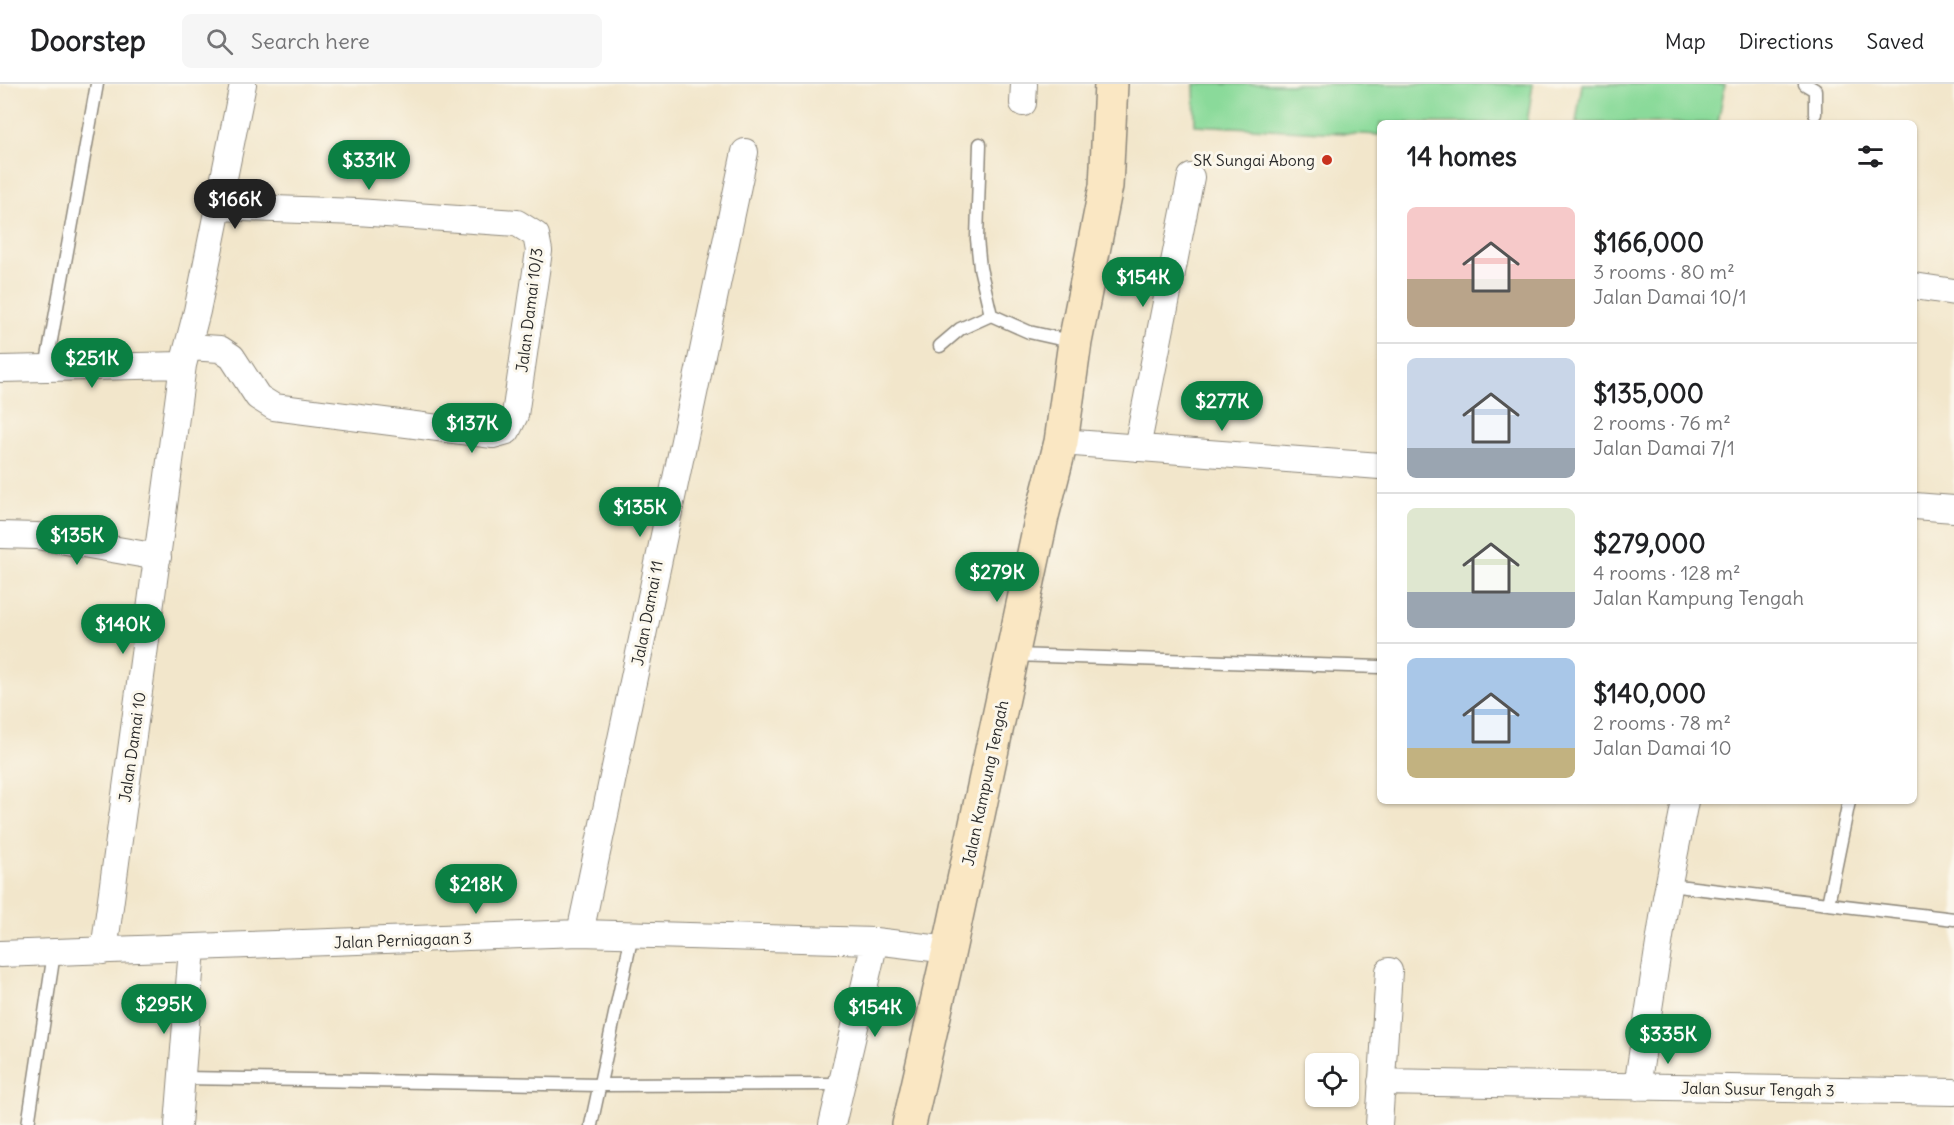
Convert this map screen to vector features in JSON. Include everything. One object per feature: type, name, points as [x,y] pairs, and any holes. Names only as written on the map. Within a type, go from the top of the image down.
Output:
[{"type":"street","name":"Jalan Damai 10","points":[[104,951],[186,356],[243,84]]},
{"type":"street","name":"Jalan Kampung Tengah","points":[[909,1125],[1060,442],[1075,342],[1106,186],[1111,84]]},
{"type":"street","name":"Jalan Damai 11","points":[[580,933],[745,152]]},
{"type":"street","points":[[1137,448],[1191,177]]},
{"type":"street","name":"Jalan Damai 10/3","points":[[0,369],[46,368],[186,356],[220,350],[232,357],[258,397],[274,407],[493,435],[507,431],[515,415],[539,251],[536,235],[517,223],[357,212],[218,207]]},
{"type":"street","points":[[1917,286],[1954,291]]},
{"type":"street","points":[[1060,442],[1377,466]]},
{"type":"street","points":[[1917,506],[1954,509]]},
{"type":"street","points":[[0,536],[37,536],[158,557]]},
{"type":"street","points":[[1637,1087],[1669,885],[1684,804]]},
{"type":"street","name":"Jalan Perniagaan 3","points":[[0,954],[580,933],[875,940],[949,951]]},
{"type":"street","points":[[832,1125],[875,940]]},
{"type":"street","points":[[178,1125],[192,948]]},
{"type":"street","points":[[1378,1125],[1389,971]]},
{"type":"street","name":"Jalan Susur Tengah 3","points":[[1381,1082],[1954,1092]]},
{"type":"lane","points":[[46,368],[97,84]]},
{"type":"lane","points":[[1804,84],[1815,90],[1815,114]]},
{"type":"lane","points":[[980,144],[977,239],[980,268],[991,315]]},
{"type":"lane","points":[[940,346],[960,329],[991,315],[1029,332],[1075,342]]},
{"type":"lane","points":[[1012,655],[1377,667]]},
{"type":"lane","points":[[1828,903],[1848,804]]},
{"type":"lane","points":[[1669,885],[1954,919]]},
{"type":"lane","points":[[591,1125],[632,935]]},
{"type":"lane","points":[[28,1125],[54,952]]},
{"type":"lane","points":[[182,1078],[600,1085],[842,1084]]},
{"type":"green space","points":[[1194,84],[1533,84],[1527,120],[1377,120],[1377,135],[1195,125]]},
{"type":"green space","points":[[1582,84],[1725,84],[1719,120],[1576,120]]},
{"type":"place","name":"SK Sungai Abong","points":[[1327,160]]}]
